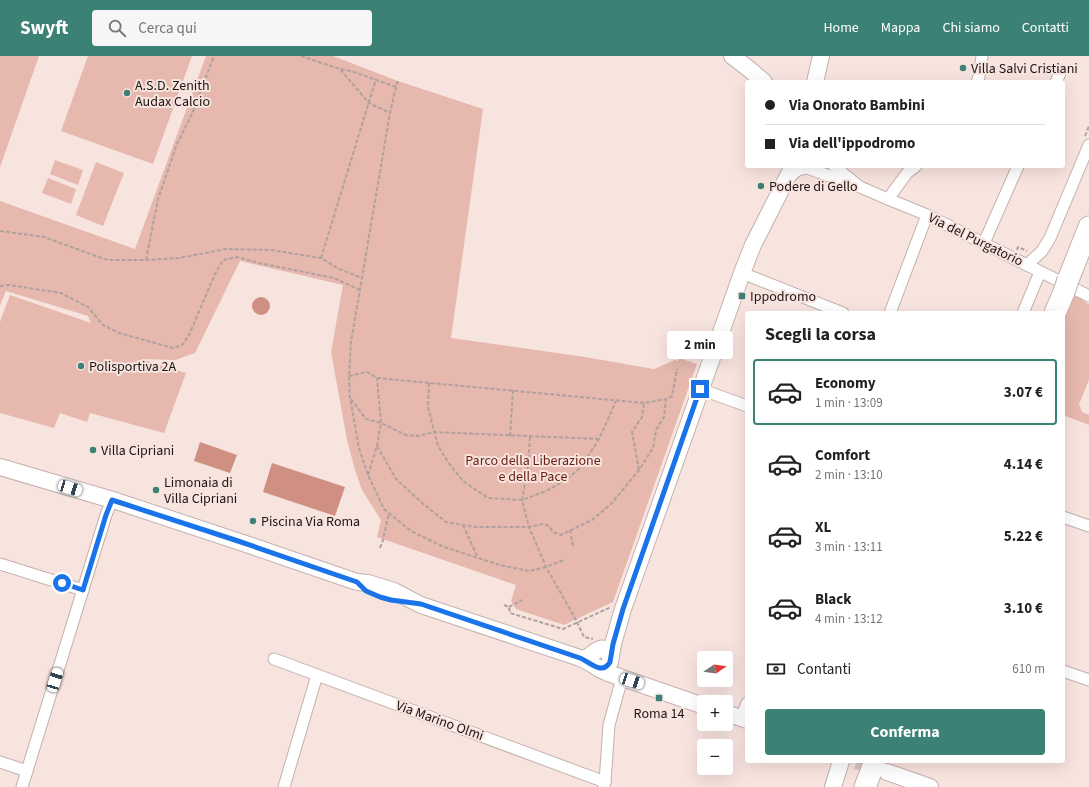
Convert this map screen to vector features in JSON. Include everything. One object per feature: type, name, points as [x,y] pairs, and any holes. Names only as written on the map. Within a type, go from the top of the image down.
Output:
[{"type":"highway","points":[[1056,311],[1089,227]]},
{"type":"highway","points":[[865,787],[881,767]]},
{"type":"street","points":[[732,56],[762,80]]},
{"type":"street","points":[[977,80],[982,56]]},
{"type":"street","points":[[810,80],[814,68],[822,57]]},
{"type":"street","points":[[816,80],[822,57]]},
{"type":"street","points":[[821,80],[822,57]]},
{"type":"street","points":[[749,69],[774,80]]},
{"type":"street","points":[[1057,80],[1061,71]]},
{"type":"street","points":[[1027,265],[1042,252],[1050,238],[1089,145]]},
{"type":"street","points":[[604,784],[609,724],[601,662],[613,644],[623,609],[700,389],[753,245],[790,172],[806,168],[860,187]]},
{"type":"street","name":"Via del Purgatorio","points":[[836,168],[860,187],[927,215],[1089,296]]},
{"type":"street","name":"Via del Purgatorio","points":[[845,168],[860,187]]},
{"type":"street","points":[[888,199],[907,173],[913,168]]},
{"type":"street","points":[[984,243],[1017,168]]},
{"type":"street","points":[[891,311],[927,215]]},
{"type":"street","points":[[1024,311],[1040,272]]},
{"type":"street","points":[[742,273],[838,311]]},
{"type":"street","points":[[700,389],[745,405]]},
{"type":"street","points":[[0,467],[112,500],[246,544],[357,582],[366,591],[380,597],[421,604],[601,662],[697,703]]},
{"type":"street","points":[[22,787],[106,515],[112,500]]},
{"type":"street","points":[[1065,518],[1089,526]]},
{"type":"street","points":[[1,567],[83,590]]},
{"type":"street","name":"Via Marino Olmi","points":[[274,659],[604,784]]},
{"type":"street","points":[[1065,672],[1089,680]]},
{"type":"street","points":[[284,787],[317,675]]},
{"type":"street","points":[[733,715],[744,719]]},
{"type":"street","points":[[0,762],[27,771]]},
{"type":"street","points":[[833,787],[840,763]]},
{"type":"street","points":[[881,767],[893,780],[896,787]]},
{"type":"street","points":[[881,767],[930,787]]},
{"type":"path","points":[[146,260],[158,199],[177,144],[192,114],[214,56]]},
{"type":"path","points":[[301,56],[376,79],[396,87]]},
{"type":"path","points":[[340,69],[369,103],[390,113]]},
{"type":"path","points":[[321,258],[376,79]]},
{"type":"path","points":[[398,81],[390,113],[351,342],[349,376],[350,398],[359,448],[368,475],[384,509],[411,531],[444,547],[500,565],[529,571],[546,567],[564,560]]},
{"type":"path","points":[[0,231],[44,237],[108,260],[180,258],[226,250],[271,250],[321,258],[339,269],[362,278]]},
{"type":"path","points":[[0,286],[9,285],[61,294],[88,307],[103,325],[119,333],[173,348],[182,346],[189,335],[215,274],[223,260],[238,257],[259,263],[334,278],[360,290]]},
{"type":"path","points":[[349,376],[367,372],[377,378],[644,403],[666,399],[672,396],[678,369]]},
{"type":"path","points":[[368,475],[377,446],[381,423],[377,378]]},
{"type":"path","points":[[429,382],[428,406],[438,446],[450,465],[463,481],[488,498],[522,500],[546,491],[566,480],[581,467],[599,439],[616,401]]},
{"type":"path","points":[[510,436],[513,390]]},
{"type":"path","points":[[350,398],[366,419],[381,423],[406,435],[418,436],[434,432],[599,439]]},
{"type":"path","points":[[377,446],[396,479],[446,522],[474,527],[530,527],[543,524],[549,526],[553,532],[561,535],[592,520],[611,504],[639,470],[653,448],[656,430],[664,417],[666,399]]},
{"type":"path","points":[[639,470],[632,432],[642,417],[644,403]]},
{"type":"path","points":[[530,436],[528,466],[522,500],[530,527],[546,567],[584,637],[601,662]]},
{"type":"path","points":[[380,548],[389,513]]},
{"type":"path","points":[[463,525],[478,558]]},
{"type":"path","points":[[570,530],[573,546]]},
{"type":"path","points":[[509,607],[522,600]]},
{"type":"path","points":[[504,605],[509,607]]},
{"type":"path","points":[[509,607],[510,613],[563,629],[614,606]]},
{"type":"green space","points":[[0,56],[39,56],[0,167]]},
{"type":"green space","name":"A.S.D. Zenith Audax Calcio","points":[[88,56],[192,56],[153,164],[61,131]]},
{"type":"green space","name":"Parco della Liberazione e della Pace","points":[[206,56],[333,56],[398,81],[483,109],[451,338],[585,357],[654,369],[675,360],[678,361],[679,358],[697,364],[613,602],[564,625],[516,609],[511,601],[516,585],[377,537],[381,520],[362,490],[355,470],[347,440],[331,352],[343,285],[240,261],[195,353],[175,360],[141,359],[186,373],[164,433],[90,413],[87,422],[60,413],[54,428],[0,413],[0,322],[10,295],[91,323],[88,316],[6,291],[0,305],[0,201],[135,249]]},
{"type":"green space","points":[[55,160],[83,170],[78,185],[50,174]]},
{"type":"green space","points":[[96,162],[124,173],[103,226],[76,215]]},
{"type":"green space","points":[[48,178],[76,189],[71,204],[42,193]]},
{"type":"green space","points":[[1071,294],[1080,298],[1089,305],[1089,380],[1079,404],[1082,412],[1089,415],[1089,425],[1065,416],[1064,311]]},
{"type":"shaded area","points":[[261,297],[267,300],[270,306],[267,312],[261,315],[255,312],[252,306],[255,300]]},
{"type":"shaded area","points":[[200,442],[237,455],[230,473],[194,461]]},
{"type":"shaded area","points":[[272,463],[345,487],[335,516],[263,492]]},
{"type":"tunnel","points":[[862,763],[884,771]]},
{"type":"place","name":"Villa Salvi Cristiani","points":[[963,68]]},
{"type":"place","name":"A.S.D. Zenith Audax Calcio","points":[[127,93]]},
{"type":"place","name":"Podere di Gello","points":[[761,186]]},
{"type":"place","name":"Ippodromo","points":[[742,296]]},
{"type":"place","name":"Polisportiva 2A","points":[[81,366]]},
{"type":"place","name":"Villa Cipriani","points":[[93,450]]},
{"type":"place","name":"Limonaia di Villa Cipriani","points":[[156,490]]},
{"type":"place","name":"Piscina Via Roma","points":[[253,521]]},
{"type":"place","name":"Roma 14","points":[[659,698]]},
{"type":"route","points":[[62,583],[83,590],[112,500],[357,582],[366,591],[380,597],[421,604],[580,658],[599,669],[604,668],[609,665],[613,644],[623,609],[700,389]]}]
